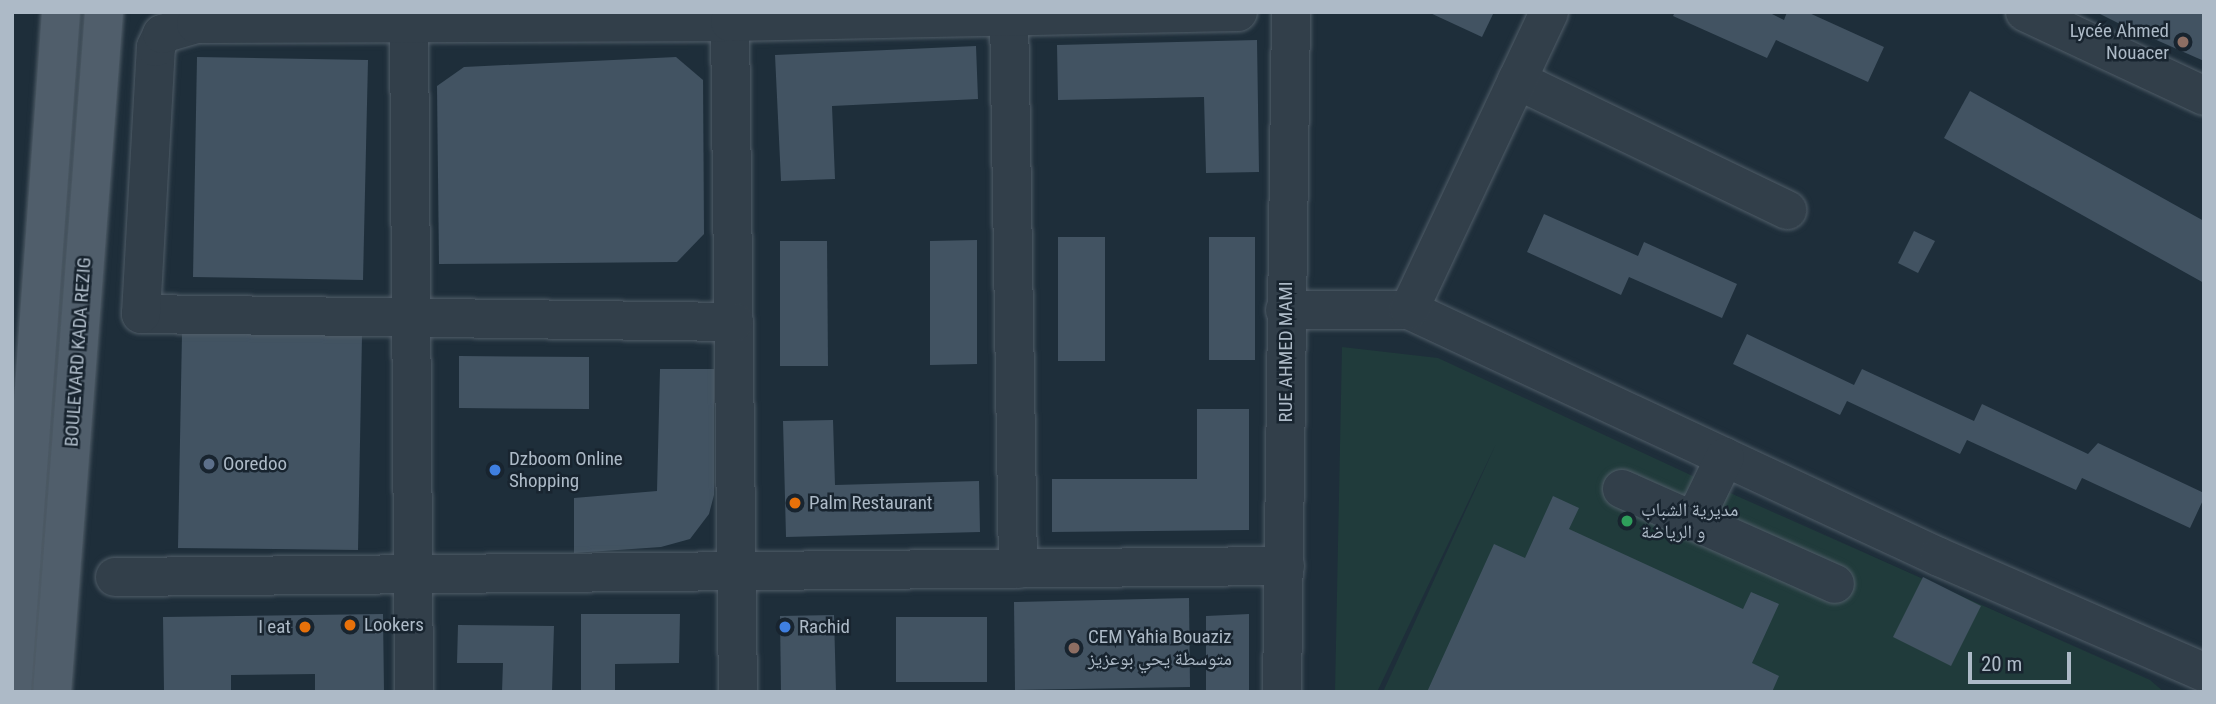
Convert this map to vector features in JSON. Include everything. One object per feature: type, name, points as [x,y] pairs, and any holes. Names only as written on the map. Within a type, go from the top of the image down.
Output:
[{"type":"main road","points":[[12,692],[61,12]]},
{"type":"main road","name":"BOULEVARD KADA REZIG","points":[[52,692],[104,12]]},
{"type":"street","points":[[734,322],[141,314],[156,47],[162,34],[196,18],[409,23],[492,18],[730,22],[1238,12]]},
{"type":"street","name":"RUE AHMED MAMI","points":[[1282,692],[1291,12]]},
{"type":"street","points":[[1409,310],[1549,12]]},
{"type":"street","points":[[2025,12],[2204,96]]},
{"type":"street","points":[[1009,15],[1018,569]]},
{"type":"street","points":[[730,22],[738,692]]},
{"type":"street","points":[[409,23],[410,574],[414,692]]},
{"type":"street","points":[[1517,80],[1787,210]]},
{"type":"street","points":[[1285,310],[1409,310],[1939,557],[2196,666]]},
{"type":"street","points":[[1694,521],[1725,457]]},
{"type":"street","points":[[1622,489],[1835,584]]},
{"type":"street","points":[[116,577],[1285,566]]},
{"type":"green space","points":[[1342,347],[1438,358],[1710,484],[2150,680],[2164,692],[1383,692],[1496,444],[1377,692],[1335,692]]},
{"type":"building","points":[[1428,12],[1494,12],[1482,37]]},
{"type":"building","points":[[1675,12],[1768,12],[1784,20],[1787,12],[1807,12],[1884,47],[1868,82],[1776,40],[1767,58],[1673,16]]},
{"type":"building","name":"Lycée Ahmed Nouacer","points":[[2096,12],[2204,12],[2204,61],[2118,23]]},
{"type":"building","points":[[1257,40],[1259,172],[1206,173],[1204,97],[1058,100],[1057,45]]},
{"type":"building","points":[[976,46],[978,99],[832,106],[835,179],[781,181],[775,55]]},
{"type":"building","points":[[197,57],[368,60],[363,280],[193,277]]},
{"type":"building","points":[[676,57],[703,80],[704,234],[677,262],[439,264],[437,86],[464,67]]},
{"type":"building","points":[[1970,91],[2204,221],[2204,283],[1944,138]]},
{"type":"building","points":[[1544,214],[1638,256],[1644,242],[1737,284],[1722,318],[1629,277],[1621,295],[1527,252]]},
{"type":"building","points":[[1914,231],[1935,241],[1918,273],[1898,263]]},
{"type":"building","points":[[1058,237],[1105,237],[1105,361],[1058,361]]},
{"type":"building","points":[[1209,237],[1255,237],[1255,360],[1209,360]]},
{"type":"building","points":[[977,240],[977,364],[930,365],[930,241]]},
{"type":"building","points":[[780,241],[827,241],[828,366],[780,366]]},
{"type":"building","points":[[182,333],[362,335],[358,550],[178,548]]},
{"type":"building","points":[[1747,334],[1854,385],[1862,369],[1974,421],[1982,404],[2088,454],[2098,443],[2204,493],[2204,498],[2190,528],[2082,478],[2076,490],[1967,440],[1960,454],[1847,401],[1840,415],[1733,364]]},
{"type":"building","points":[[459,356],[589,357],[589,409],[459,408]]},
{"type":"building","points":[[660,369],[714,369],[714,495],[709,514],[690,539],[661,547],[574,553],[574,498],[657,491]]},
{"type":"building","points":[[1197,409],[1249,409],[1249,530],[1052,532],[1052,479],[1197,479]]},
{"type":"building","points":[[833,420],[835,485],[979,481],[980,532],[786,537],[783,421]]},
{"type":"building","points":[[1553,496],[1579,508],[1569,529],[1743,609],[1751,592],[1779,604],[1752,663],[1779,676],[1772,692],[1427,692],[1494,544],[1525,558]]},
{"type":"building","points":[[1923,577],[1981,606],[1951,666],[1893,637]]},
{"type":"building","points":[[1189,598],[1190,687],[1015,690],[1014,602]]},
{"type":"building","points":[[383,614],[384,692],[315,692],[315,674],[231,675],[231,692],[164,692],[163,617]]},
{"type":"building","points":[[581,614],[680,614],[679,663],[615,664],[615,690],[581,690]]},
{"type":"building","points":[[1249,614],[1249,692],[1206,692],[1206,616]]},
{"type":"building","points":[[834,615],[836,692],[781,692],[780,616]]},
{"type":"building","points":[[896,617],[987,617],[987,682],[896,682]]},
{"type":"building","points":[[458,625],[554,626],[552,692],[502,692],[503,663],[457,663]]},
{"type":"place","name":"Lycée Ahmed Nouacer","points":[[2183,42]]},
{"type":"place","name":"Ooredoo","points":[[209,464]]},
{"type":"place","name":"Dzboom Online Shopping","points":[[495,470]]},
{"type":"place","name":"Palm Restaurant","points":[[795,503]]},
{"type":"place","name":"مديرية الشباب و الرياضة","points":[[1627,521]]},
{"type":"place","name":"Lookers","points":[[350,625]]},
{"type":"place","name":"I eat","points":[[305,627]]},
{"type":"place","name":"Rachid","points":[[785,627]]},
{"type":"place","name":"CEM Yahia Bouaziz متوسطة يحي بوعزيز","points":[[1074,648]]}]
